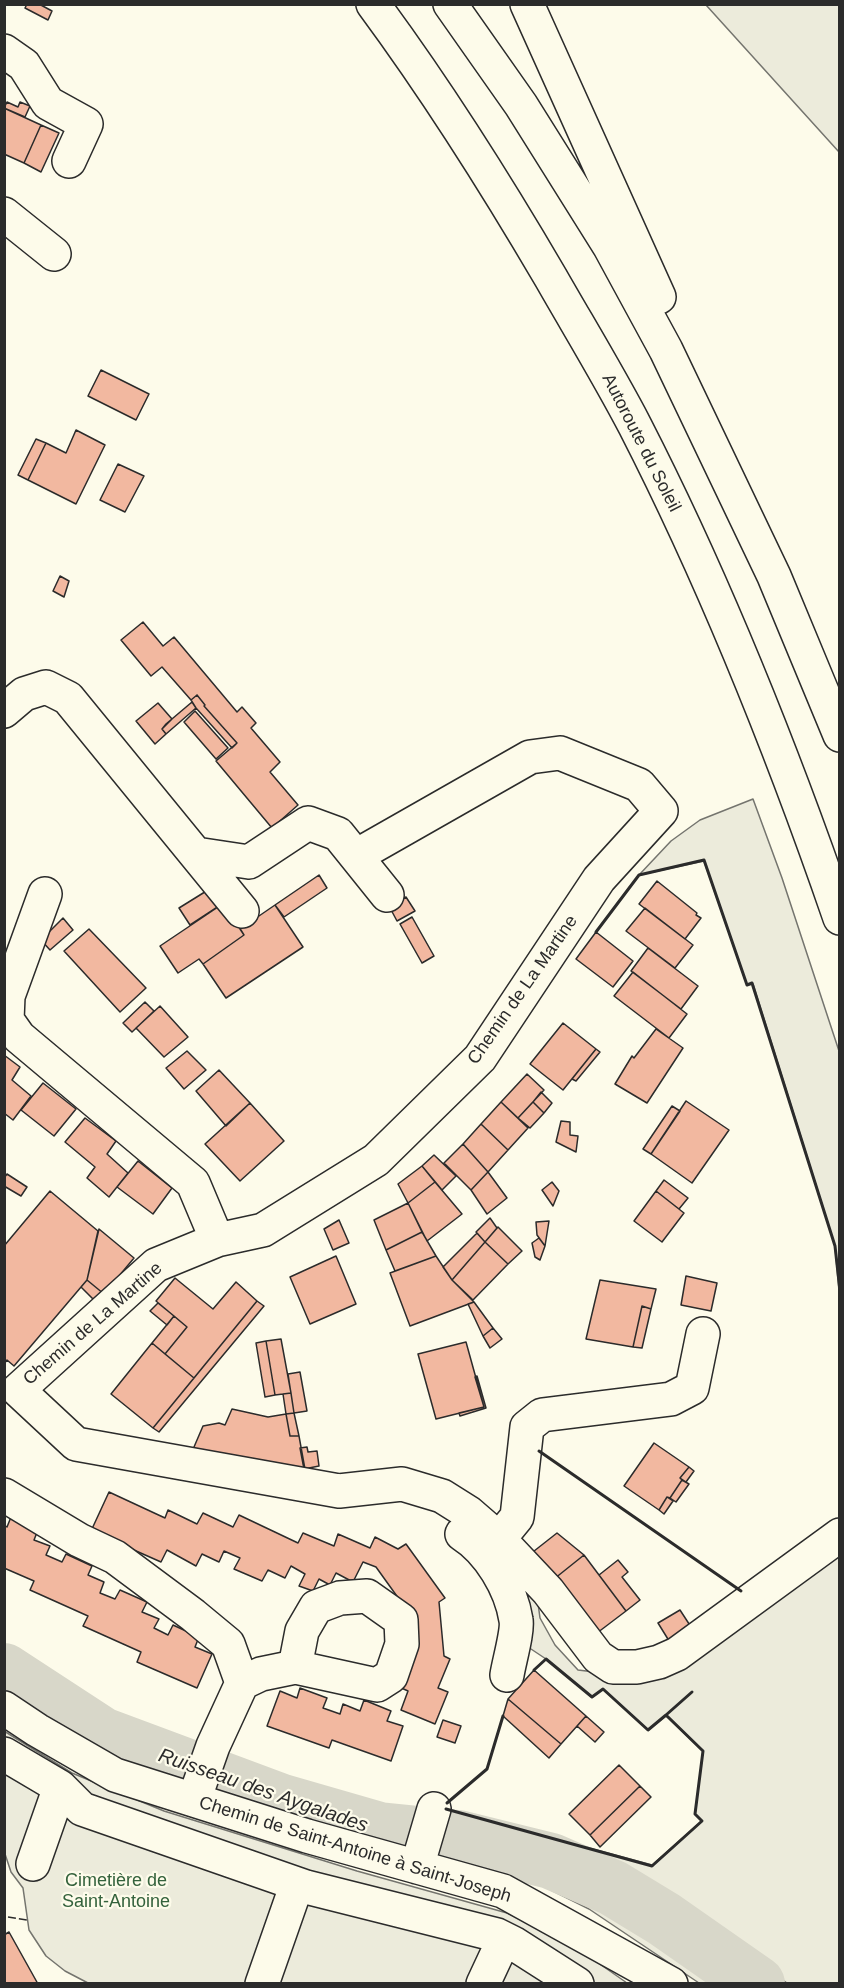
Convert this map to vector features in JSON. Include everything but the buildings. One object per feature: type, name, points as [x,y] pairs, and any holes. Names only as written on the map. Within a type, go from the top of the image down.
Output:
[{"type":"main road","name":"Autoroute du Soleil","points":[[373,4],[481,162],[634,424],[675,507],[745,664],[840,918]]},
{"type":"main road","points":[[450,4],[521,105],[610,247],[666,350],[774,576]]},
{"type":"main road","points":[[527,4],[690,364],[840,735]]},
{"type":"main road","points":[[4,51],[24,65],[48,103],[86,124],[69,161]]},
{"type":"main road","points":[[4,214],[54,254]]},
{"type":"main road","points":[[4,711],[24,694],[46,687],[68,698],[242,911]]},
{"type":"main road","name":"Chemin de La Martine","points":[[11,1390],[156,1265],[217,1240],[263,1230],[376,1160],[480,1058],[599,879],[661,811],[639,785],[560,753],[530,757],[356,856]]},
{"type":"main road","points":[[196,854],[249,862],[308,823],[338,834],[387,895]]},
{"type":"main road","points":[[45,894],[8,996],[7,1020],[19,1037],[193,1183],[217,1240]]},
{"type":"main road","points":[[499,1539],[517,1517],[527,1427],[542,1415],[671,1399],[692,1388],[703,1334]]},
{"type":"main road","points":[[11,1390],[76,1444],[339,1491],[437,1517],[467,1537],[491,1562],[507,1590],[517,1622],[507,1675]]},
{"type":"main road","points":[[339,1491],[402,1484],[442,1496],[469,1513],[499,1539],[548,1591],[598,1657],[613,1667],[637,1667],[659,1662],[677,1654],[840,1535]]},
{"type":"main road","points":[[4,1495],[79,1539],[115,1557],[193,1615],[228,1644],[242,1683]]},
{"type":"main road","points":[[197,1794],[213,1746],[242,1683],[261,1674],[295,1667]]},
{"type":"main road","name":"Chemin de Saint-Antoine à Saint-Joseph","points":[[4,1708],[37,1730],[116,1775],[197,1794],[307,1836],[503,1891],[671,1983]]},
{"type":"main road","points":[[4,1754],[60,1787],[82,1809],[297,1884],[504,1939],[577,1983]]},
{"type":"main road","points":[[33,1864],[60,1787]]},
{"type":"main road","points":[[417,1867],[434,1809]]},
{"type":"main road","points":[[262,1983],[297,1884]]},
{"type":"main road","points":[[483,1983],[504,1939]]},
{"type":"green space","points":[[706,5],[839,5],[839,152]]},
{"type":"green space","points":[[753,799],[782,878],[839,1051],[839,1291],[835,1246],[753,984],[747,985],[704,861],[639,875],[671,841],[700,820]]},
{"type":"green space","points":[[419,1504],[450,1509],[537,1596],[540,1618],[555,1645],[578,1670],[611,1674],[839,1550],[839,1983],[787,1983],[705,1926],[619,1875],[539,1851],[434,1825],[441,1808],[652,1865],[702,1821],[695,1814],[703,1751],[666,1716],[648,1730],[603,1689],[592,1697],[546,1659],[525,1645],[452,1520]]},
{"type":"green space","name":"Cimetière de Saint-Antoine","points":[[4,1731],[72,1773],[164,1811],[357,1871],[507,1913],[574,1946],[627,1983],[88,1983],[65,1971],[46,1956],[29,1930],[23,1888],[11,1872],[5,1854]]},
{"type":"green space","points":[[427,1849],[517,1861],[613,1900],[744,1983],[699,1983],[589,1909],[523,1876]]},
{"type":"waterway","name":"Ruisseau des Aygalades","points":[[4,1671],[102,1735],[282,1802],[379,1830],[458,1838],[551,1861],[613,1888],[664,1919],[757,1984]]},
{"type":"fence","points":[[8,1917],[27,1920]]},
{"type":"wall","points":[[596,932],[639,875],[704,860],[747,985],[752,983],[835,1246],[840,1291]]},
{"type":"wall","points":[[539,1451],[741,1591]]},
{"type":"wall","points":[[446,1809],[652,1866],[702,1821],[695,1814],[703,1751],[666,1715],[648,1730],[603,1689],[592,1697],[546,1659],[534,1670]]},
{"type":"wall","points":[[666,1715],[692,1692]]},
{"type":"wall","points":[[447,1803],[487,1769],[503,1716]]}]
